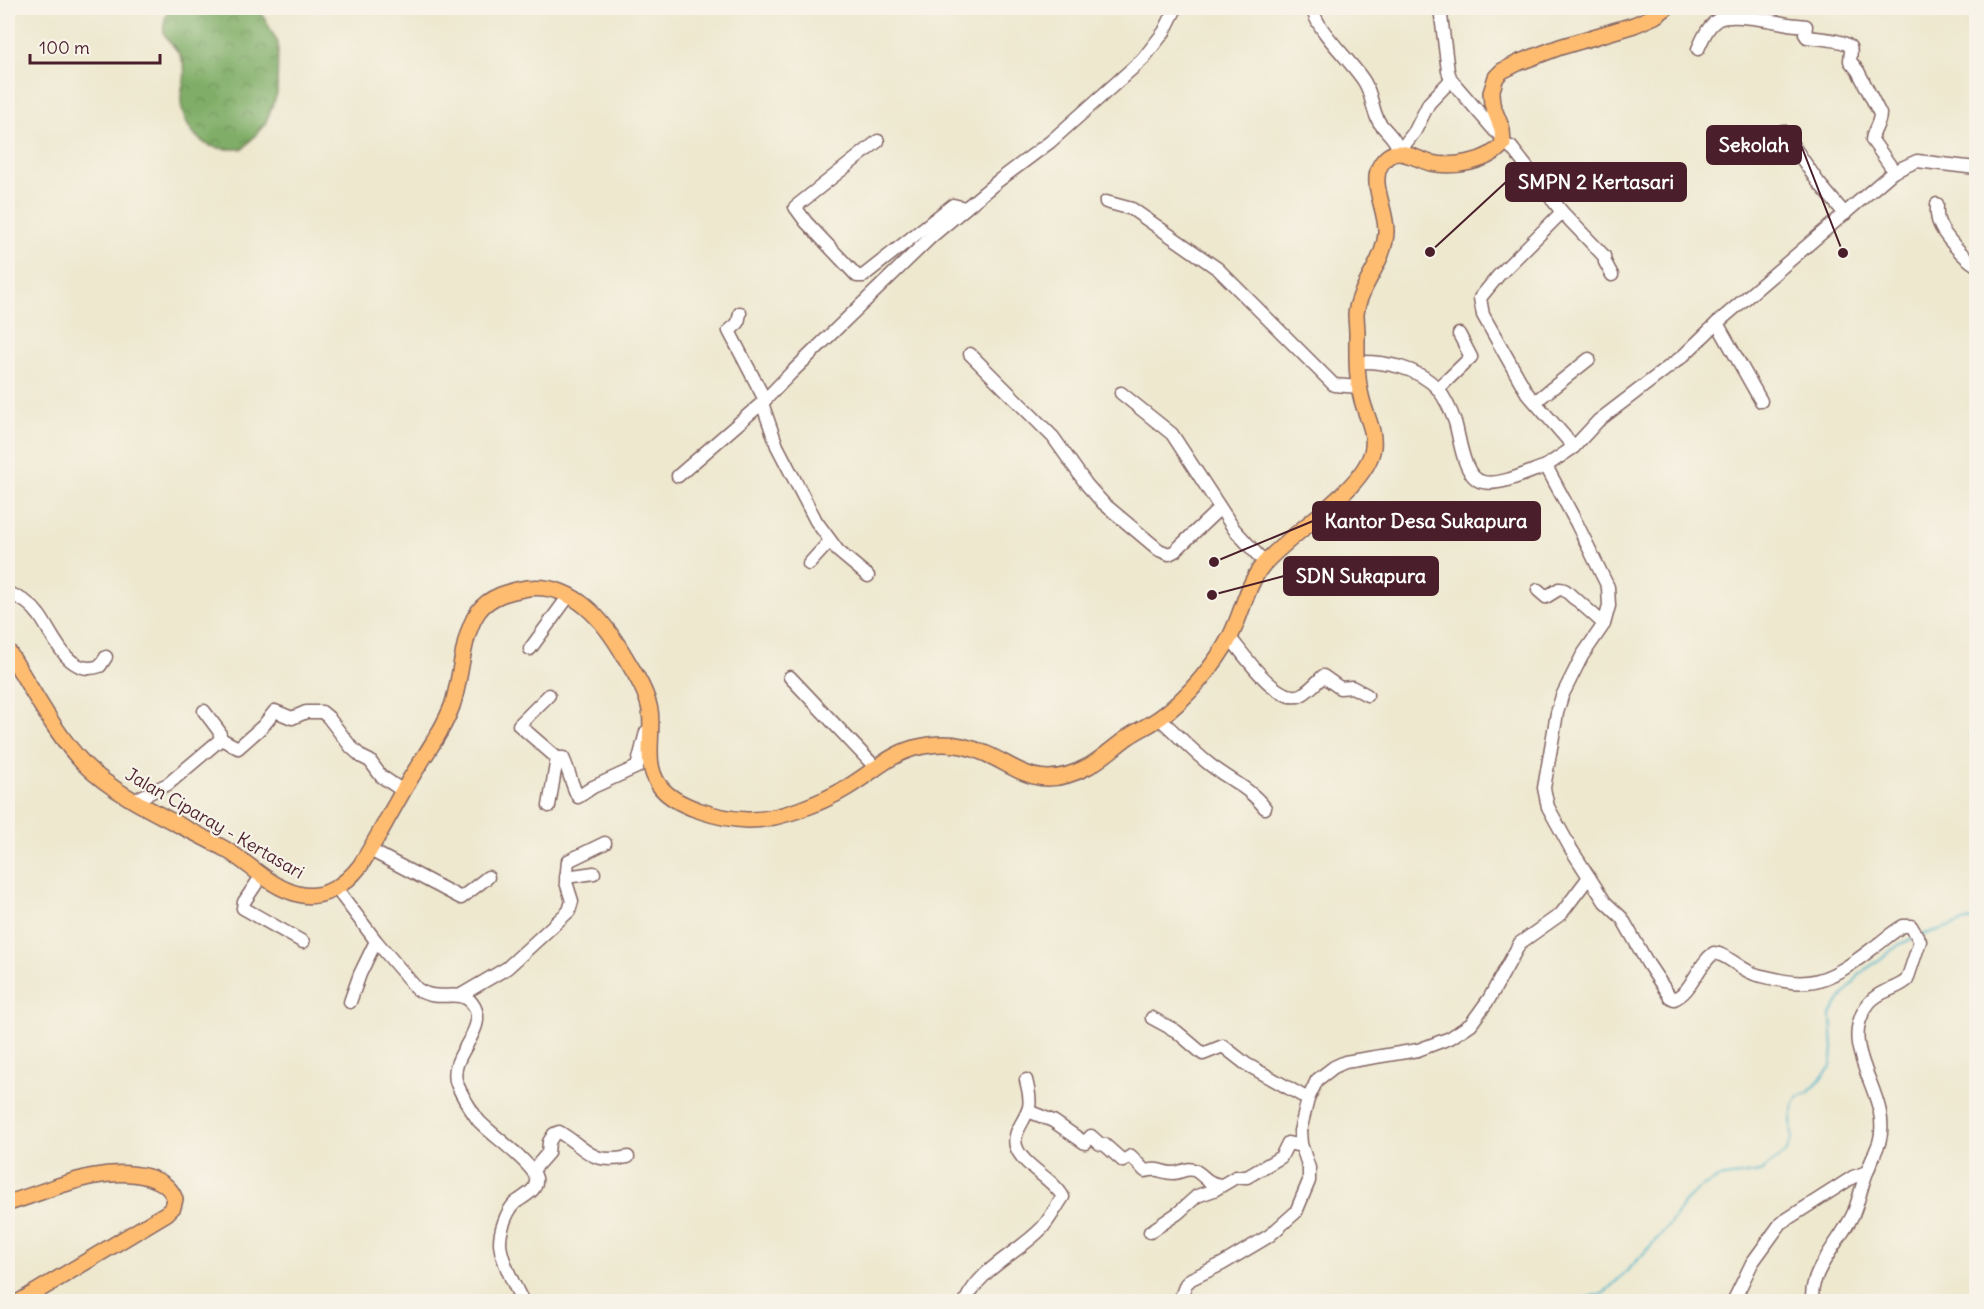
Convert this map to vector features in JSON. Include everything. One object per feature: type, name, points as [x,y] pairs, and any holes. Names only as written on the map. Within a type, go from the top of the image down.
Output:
[{"type":"main road","points":[[1400,153],[1430,163],[1468,162],[1496,153],[1503,140],[1491,93],[1496,77],[1502,71],[1560,47],[1634,25],[1655,16],[1666,8]]},
{"type":"main road","name":"Jalan Ciparay - Kertasari","points":[[8,651],[37,699],[82,762],[101,778],[170,821],[244,860],[282,888],[299,895],[315,895],[336,888],[354,874],[450,712],[468,639],[479,610],[494,598],[520,590],[546,589],[568,597],[591,612],[605,625],[643,689],[649,706],[651,723],[649,753],[652,771],[662,789],[678,802],[727,817],[758,819],[801,808],[847,788],[899,753],[944,744],[957,744],[977,750],[1020,773],[1035,777],[1053,778],[1074,774],[1105,756],[1124,740],[1159,718],[1186,694],[1230,638],[1249,589],[1265,563],[1344,491],[1370,459],[1374,442],[1359,387],[1356,362],[1356,315],[1358,304],[1381,255],[1386,235],[1385,210],[1376,177],[1384,161],[1400,153]]},
{"type":"main road","points":[[8,1203],[90,1177],[117,1172],[159,1180],[170,1189],[175,1199],[173,1207],[167,1214],[79,1264],[19,1302]]},
{"type":"street","points":[[678,476],[763,402],[931,237],[998,181],[1050,142],[1143,59],[1164,32],[1176,8]]},
{"type":"street","points":[[1313,8],[1325,32],[1365,82],[1376,115],[1396,142],[1400,153]]},
{"type":"street","points":[[1440,8],[1451,80],[1494,131],[1511,147],[1562,212],[1604,256],[1612,275]]},
{"type":"street","points":[[1698,49],[1712,25],[1722,18],[1763,18],[1804,25],[1807,37],[1843,42],[1849,45],[1851,48],[1850,61],[1858,71],[1880,114],[1872,140],[1894,171]]},
{"type":"street","points":[[1400,153],[1415,131],[1429,103],[1451,80]]},
{"type":"street","points":[[1784,131],[1814,177],[1845,214]]},
{"type":"street","points":[[878,141],[795,207],[806,222],[857,276],[863,276],[953,205],[965,208]]},
{"type":"street","points":[[1356,362],[1383,362],[1397,366],[1425,379],[1438,389],[1455,421],[1459,442],[1473,476],[1482,482],[1504,481],[1546,466],[1574,447],[1598,421],[1683,356],[1717,323],[1894,171],[1917,161],[1977,168]]},
{"type":"street","points":[[1106,202],[1132,209],[1218,269],[1334,385],[1359,387]]},
{"type":"street","points":[[1937,204],[1940,226],[1965,257],[1977,265]]},
{"type":"street","points":[[1562,212],[1498,276],[1480,298],[1483,315],[1527,393],[1574,447]]},
{"type":"street","points":[[740,313],[738,323],[729,331],[763,402],[777,446],[812,514],[830,541],[868,576]]},
{"type":"street","points":[[1717,323],[1761,401]]},
{"type":"street","points":[[1438,389],[1470,360],[1471,355],[1459,333]]},
{"type":"street","points":[[970,354],[1053,437],[1087,485],[1103,503],[1159,550],[1169,554],[1175,551],[1220,508]]},
{"type":"street","points":[[1536,401],[1589,359]]},
{"type":"street","points":[[1121,393],[1172,434],[1234,529],[1265,563]]},
{"type":"street","points":[[1546,466],[1608,587],[1609,606],[1604,624],[1582,656],[1562,696],[1544,788],[1548,807],[1605,902],[1622,918],[1670,997],[1674,999],[1682,996],[1705,961],[1714,953],[1720,954],[1755,975],[1791,982],[1809,982],[1829,976],[1900,928],[1911,926],[1920,941],[1908,980],[1876,996],[1869,1003],[1859,1021],[1858,1041],[1861,1062],[1882,1117],[1881,1137],[1854,1212],[1845,1231],[1828,1255],[1813,1286],[1813,1302]]},
{"type":"street","points":[[809,564],[830,541]]},
{"type":"street","points":[[1538,590],[1546,597],[1559,589],[1564,590],[1604,624]]},
{"type":"street","points":[[8,593],[20,598],[32,608],[65,656],[86,668],[100,666],[106,657]]},
{"type":"street","points":[[530,649],[568,597]]},
{"type":"street","points":[[1230,638],[1269,684],[1281,694],[1292,696],[1302,694],[1323,676],[1340,688],[1352,687],[1367,695]]},
{"type":"street","points":[[790,677],[876,768]]},
{"type":"street","points":[[549,695],[519,725],[557,758],[562,758],[578,797],[593,787],[637,767],[646,729],[651,723]]},
{"type":"street","points":[[204,711],[219,731],[221,739],[238,748],[263,726],[275,711],[292,718],[306,712],[322,712],[362,758],[373,764],[381,776],[403,791]]},
{"type":"street","points":[[1159,718],[1208,763],[1226,777],[1248,789],[1265,807]]},
{"type":"street","points":[[135,800],[168,784],[221,739]]},
{"type":"street","points":[[549,806],[557,758]]},
{"type":"street","points":[[336,888],[376,941],[417,988],[435,997],[461,995],[507,968],[568,911],[572,901],[567,890],[568,861],[605,843]]},
{"type":"street","points":[[370,850],[461,898],[488,877]]},
{"type":"street","points":[[566,877],[594,873]]},
{"type":"street","points":[[262,875],[244,902],[243,908],[303,942]]},
{"type":"street","points":[[1179,1302],[1186,1284],[1191,1279],[1222,1264],[1269,1236],[1296,1212],[1309,1181],[1309,1168],[1301,1146],[1300,1131],[1308,1099],[1317,1080],[1334,1067],[1358,1059],[1418,1050],[1450,1038],[1471,1024],[1489,999],[1520,943],[1561,914],[1589,877]]},
{"type":"street","points":[[350,1002],[376,941]]},
{"type":"street","points":[[461,995],[470,1000],[475,1008],[478,1021],[457,1066],[457,1083],[478,1120],[533,1170],[536,1176],[536,1185],[532,1191],[512,1206],[500,1241],[502,1256],[523,1302]]},
{"type":"street","points":[[1152,1018],[1176,1031],[1203,1054],[1223,1046],[1246,1064],[1308,1099]]},
{"type":"street","points":[[966,1302],[971,1289],[982,1276],[1041,1228],[1063,1197],[1058,1187],[1021,1156],[1016,1147],[1015,1139],[1019,1125],[1028,1110],[1030,1092],[1026,1080]]},
{"type":"street","points":[[1028,1110],[1053,1121],[1085,1143],[1091,1136],[1123,1161],[1131,1156],[1145,1171],[1156,1168],[1173,1173],[1185,1169],[1196,1171],[1210,1184],[1220,1185]]},
{"type":"street","points":[[533,1170],[548,1154],[549,1142],[554,1134],[559,1132],[589,1155],[597,1158],[616,1160],[628,1157]]},
{"type":"street","points":[[1150,1232],[1178,1213],[1197,1196],[1236,1176],[1247,1177],[1281,1157],[1288,1143],[1301,1146]]},
{"type":"street","points":[[1733,1302],[1752,1263],[1781,1223],[1853,1177],[1867,1172]]},
{"type":"green space","points":[[169,8],[259,8],[278,43],[277,94],[265,124],[243,149],[223,149],[211,146],[198,138],[188,126],[181,104],[184,66],[181,57],[165,35],[164,29]]},
{"type":"waterway","points":[[1976,717],[1971,734],[1976,761]]},
{"type":"waterway","points":[[1922,935],[1976,918]]},
{"type":"waterway","points":[[1566,1302],[1603,1294],[1666,1229],[1685,1202],[1697,1190],[1718,1178],[1760,1172],[1786,1152],[1792,1137],[1791,1119],[1794,1103],[1798,1096],[1808,1093],[1831,1067],[1833,1049],[1831,1015],[1839,1001],[1860,974],[1900,944],[1914,938]]},
{"type":"place","name":"SMPN 2 Kertasari","points":[[1430,252]]},
{"type":"place","name":"Sekolah","points":[[1843,253]]},
{"type":"place","name":"Kantor Desa Sukapura","points":[[1214,562]]},
{"type":"place","name":"SDN Sukapura","points":[[1212,595]]}]
